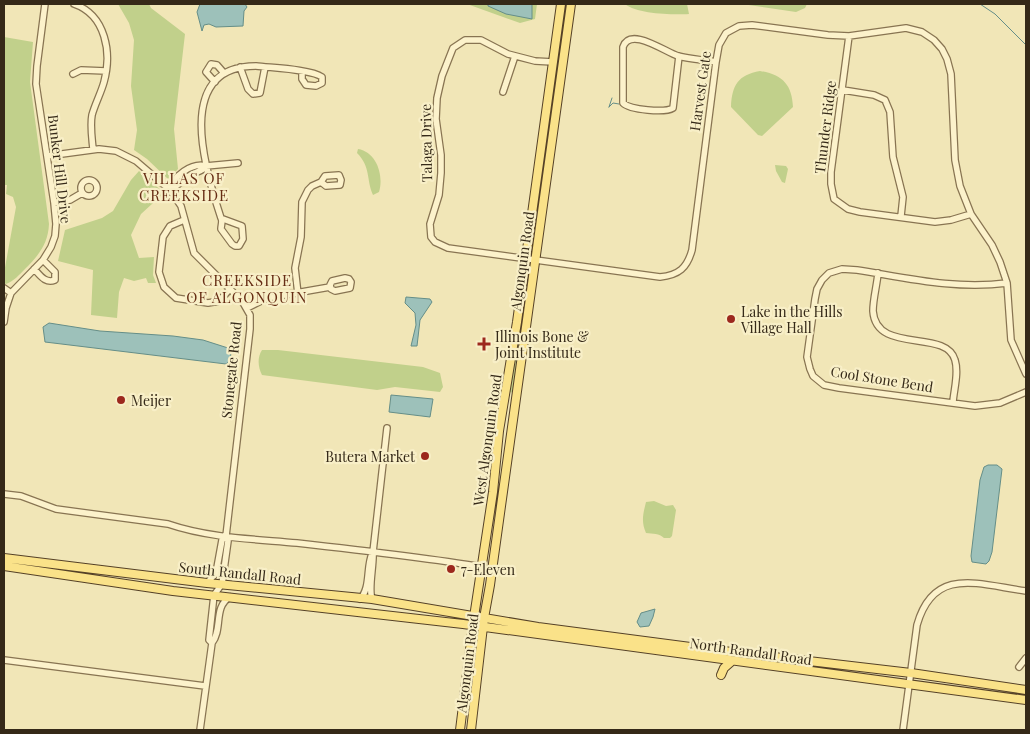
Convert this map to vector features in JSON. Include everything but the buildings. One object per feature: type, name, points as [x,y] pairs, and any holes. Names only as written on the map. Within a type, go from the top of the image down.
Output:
[{"type":"main road","name":"West Algonquin Road","points":[[461,729],[472,625],[483,567],[500,431],[561,4]]},
{"type":"main road","name":"Algonquin Road","points":[[471,730],[484,618],[570,4]]},
{"type":"main road","name":"South Randall Road","points":[[4,558],[207,583],[372,599],[474,617]]},
{"type":"main road","name":"South Randall Road","points":[[4,566],[173,591],[472,625]]},
{"type":"main road","name":"North Randall Road","points":[[474,617],[698,648],[911,673],[1026,690]]},
{"type":"main road","name":"North Randall Road","points":[[472,625],[1026,700]]},
{"type":"main road","points":[[721,675],[724,668],[732,661]]},
{"type":"main road","points":[[466,681],[466,723],[467,727],[471,730]]},
{"type":"street","name":"Bunker Hill Drive","points":[[4,322],[11,293],[43,260],[55,236],[54,203],[36,84],[45,4]]},
{"type":"street","points":[[74,4],[81,6],[91,14],[103,30],[107,48],[103,86],[92,114],[93,150]]},
{"type":"street","name":"Harvest Gate","points":[[534,260],[660,277],[677,273],[681,269],[690,257],[692,250],[716,62],[719,45],[726,33],[738,26],[752,25],[849,36],[906,28],[914,29],[928,36],[942,49],[947,59],[951,74],[956,171],[971,214],[992,245],[1000,262],[1007,283],[1011,340],[1026,374]]},
{"type":"street","name":"Thunder Ridge","points":[[849,36],[831,172],[834,199],[848,210],[935,222],[951,220],[971,214]]},
{"type":"street","points":[[679,56],[673,108],[669,111],[663,111],[630,107],[623,103],[623,47],[626,41],[630,39],[648,42],[679,56],[716,62]]},
{"type":"street","name":"Talaga Drive","points":[[534,260],[448,248],[435,242],[431,237],[430,224],[439,195],[441,173],[441,155],[436,119],[438,98],[442,76],[453,48],[465,40],[481,40],[515,56],[535,61],[553,62]]},
{"type":"street","points":[[503,92],[515,56]]},
{"type":"street","points":[[215,82],[206,72],[210,64],[217,65],[224,73]]},
{"type":"street","points":[[222,219],[242,226],[244,239],[239,246],[235,246],[224,233],[221,226],[222,219],[216,205],[206,166],[202,142],[202,114],[207,94],[224,73],[240,68],[249,66],[265,67],[302,72]]},
{"type":"street","points":[[240,68],[248,89],[253,94],[260,93],[265,67]]},
{"type":"street","points":[[73,74],[81,70],[106,71]]},
{"type":"street","points":[[843,90],[874,95],[885,100],[890,112],[893,157],[903,197],[901,216]]},
{"type":"street","name":"Stonegate Road","points":[[47,156],[104,149],[122,153],[136,161],[170,190],[181,206],[194,253],[247,308],[251,322],[226,536],[228,541],[222,584],[214,595]]},
{"type":"street","points":[[170,190],[171,183],[186,170],[202,165],[238,163]]},
{"type":"street","points":[[298,294],[296,268],[301,237],[302,202],[312,186],[322,182]]},
{"type":"street","points":[[54,203],[70,200],[82,193]]},
{"type":"street","points":[[184,220],[170,226],[164,237],[160,272],[164,287],[176,298],[208,303],[218,300],[230,289]]},
{"type":"street","points":[[34,269],[48,282],[54,280],[55,272],[43,260]]},
{"type":"street","name":"Cool Stone Bend","points":[[1007,283],[983,286],[958,285],[842,269],[829,273],[822,280],[817,290],[808,357],[813,376],[824,385],[840,388],[975,406],[1000,403],[1026,392]]},
{"type":"street","points":[[878,273],[873,313],[879,327],[886,333],[902,339],[935,343],[949,350],[957,366],[953,402]]},
{"type":"street","points":[[247,308],[267,298],[330,287]]},
{"type":"street","points":[[4,288],[11,293]]},
{"type":"street","points":[[372,599],[370,593],[374,571],[373,552],[387,428]]},
{"type":"street","points":[[4,494],[21,496],[56,508],[168,524],[182,529],[226,536],[373,552],[483,567]]},
{"type":"street","name":"Stonegate Road","points":[[207,583],[216,574],[222,540],[226,536]]},
{"type":"street","points":[[360,599],[363,598],[369,560],[373,552]]},
{"type":"street","points":[[902,730],[919,620],[925,604],[934,593],[947,586],[960,583],[1026,591]]},
{"type":"street","points":[[200,730],[212,644],[210,640],[214,595]]},
{"type":"street","points":[[212,644],[216,639],[221,605],[230,597]]},
{"type":"street","points":[[1019,666],[1026,658]]},
{"type":"street","points":[[4,660],[205,686]]},
{"type":"green space","points":[[118,4],[149,4],[151,8],[185,34],[174,129],[178,169],[168,179],[147,159],[134,150],[137,130],[131,86],[134,40],[129,23]]},
{"type":"green space","points":[[467,4],[537,4],[535,19],[520,23]]},
{"type":"green space","points":[[625,4],[687,4],[689,14],[646,12]]},
{"type":"green space","points":[[742,4],[807,4],[805,8],[796,12]]},
{"type":"green space","points":[[4,37],[33,42],[30,82],[49,224],[47,238],[38,254],[18,276],[6,284],[4,283],[4,273],[16,207],[13,197],[6,194],[7,185],[4,185]]},
{"type":"green space","points":[[760,71],[775,75],[785,82],[791,93],[793,107],[762,136],[758,135],[731,107],[735,87],[741,78]]},
{"type":"green space","points":[[358,149],[370,155],[380,172],[379,192],[373,195],[366,168],[357,153]]},
{"type":"green space","points":[[775,165],[786,166],[788,169],[785,183],[782,182]]},
{"type":"green space","points":[[139,171],[164,193],[141,214],[131,235],[139,258],[154,257],[153,275],[156,283],[148,283],[146,278],[134,281],[124,278],[119,292],[117,318],[91,315],[93,270],[58,261],[65,230],[102,218],[113,211],[131,180]]},
{"type":"green space","points":[[520,332],[515,393],[509,392]]},
{"type":"green space","points":[[262,350],[278,350],[423,367],[440,373],[443,387],[440,392],[395,387],[377,390],[262,375],[259,356]]},
{"type":"green space","points":[[654,501],[666,506],[673,505],[676,510],[672,536],[670,538],[646,533],[643,518],[646,502]]},
{"type":"water","points":[[200,4],[245,4],[247,7],[244,11],[243,26],[216,27],[209,24],[204,25],[202,31],[197,12]]},
{"type":"water","points":[[488,4],[532,4],[532,19],[506,14],[488,6]]},
{"type":"water","points":[[406,297],[430,299],[432,302],[420,320],[417,346],[411,346],[416,325],[415,313],[405,303]]},
{"type":"water","points":[[49,323],[100,331],[203,340],[228,348],[231,357],[226,364],[45,342],[43,327]]},
{"type":"water","points":[[391,395],[433,399],[430,417],[389,412]]},
{"type":"water","points":[[997,465],[1002,469],[992,552],[986,564],[972,562],[971,556],[980,480],[984,467]]},
{"type":"water","points":[[655,609],[649,626],[640,627],[637,622],[641,613]]},
{"type":"waterway","points":[[980,4],[995,14],[1026,45]]},
{"type":"waterway","points":[[609,107],[612,98]]},
{"type":"waterway","points":[[609,107],[613,103],[619,104]]},
{"type":"place","name":"Lake in the Hills Village Hall","points":[[731,319]]},
{"type":"place","name":"Illinois Bone & Joint Institute","points":[[484,344]]},
{"type":"place","name":"Meijer","points":[[121,400]]},
{"type":"place","name":"Butera Market","points":[[425,456]]},
{"type":"place","name":"7-Eleven","points":[[451,569]]},
{"type":"district","name":"VILLAS OF CREEKSIDE","points":[[184,186]]},
{"type":"district","name":"CREEKSIDE OF ALGONQUIN","points":[[247,288]]}]
